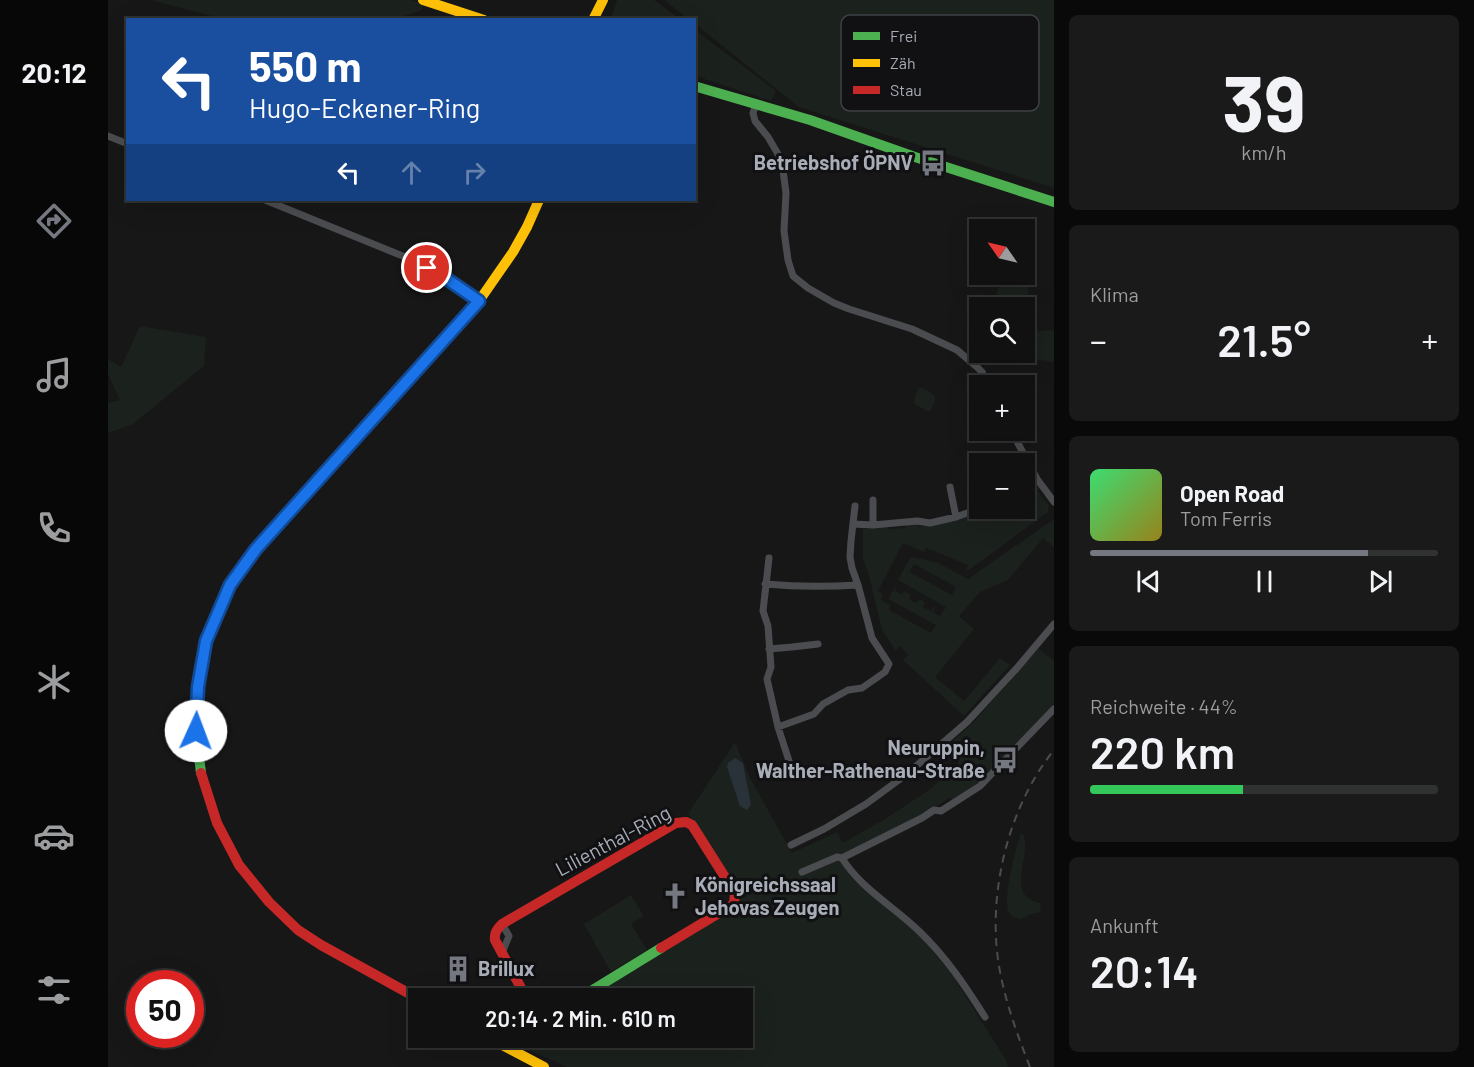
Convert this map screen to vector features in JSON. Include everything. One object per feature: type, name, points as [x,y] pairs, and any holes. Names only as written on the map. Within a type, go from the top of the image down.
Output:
[{"type":"main road","points":[[423,0],[478,18]]},
{"type":"main road","points":[[594,18],[603,0]]},
{"type":"main road","points":[[600,18],[603,0]]},
{"type":"main road","points":[[696,87],[810,120],[1054,202]]},
{"type":"main road","points":[[408,993],[298,930],[269,902],[239,865],[217,823],[201,774],[196,731],[198,687],[206,641],[230,585],[256,549],[479,301],[510,258],[530,223],[539,201]]},
{"type":"main road","name":"Lilienthal-Ring","points":[[521,988],[495,940],[494,933],[502,924],[676,824],[686,822],[692,825],[735,893],[734,904],[596,988]]},
{"type":"main road","points":[[508,1048],[544,1067]]},
{"type":"street","points":[[756,104],[753,113],[755,121],[778,154],[783,170],[786,193],[784,231],[793,276],[834,303],[912,329],[957,350],[983,375]]},
{"type":"street","points":[[108,136],[126,143]]},
{"type":"street","points":[[268,201],[410,259],[444,277],[479,301]]},
{"type":"street","points":[[1017,441],[1037,479],[1054,502]]},
{"type":"street","points":[[950,487],[956,517]]},
{"type":"street","points":[[873,500],[873,525]]},
{"type":"street","points":[[778,727],[814,714],[823,704],[848,690],[862,688],[885,672],[889,664],[872,638],[852,568],[850,541],[855,506]]},
{"type":"street","points":[[853,524],[873,525],[917,521],[930,523],[969,512]]},
{"type":"street","points":[[769,558],[763,611],[768,626],[771,667],[767,679],[778,727],[790,764]]},
{"type":"street","points":[[765,584],[824,588],[858,585]]},
{"type":"street","points":[[791,845],[866,804],[907,774],[968,722],[1054,624]]},
{"type":"street","points":[[769,649],[818,644]]},
{"type":"street","points":[[802,873],[837,857],[842,858],[934,810],[941,811],[980,786],[1054,709]]},
{"type":"street","points":[[842,858],[859,880],[919,931],[943,956],[985,1017]]},
{"type":"shaded area","points":[[151,0],[412,0],[423,4],[422,10],[399,18],[219,18]]},
{"type":"shaded area","points":[[617,0],[654,0],[679,18],[611,18]]},
{"type":"shaded area","points":[[664,0],[1054,0],[1054,188],[799,107],[696,25],[696,18],[687,18]]},
{"type":"shaded area","points":[[696,31],[776,91],[771,101],[696,76]]},
{"type":"shaded area","points":[[1000,285],[1028,285],[1028,297],[995,297]]},
{"type":"shaded area","points":[[140,326],[206,337],[204,366],[133,424],[108,433],[108,403],[120,400],[108,375],[108,359],[121,367]]},
{"type":"shaded area","points":[[1054,330],[1054,362],[1035,359],[1035,332]]},
{"type":"shaded area","points":[[919,387],[935,396],[934,405],[929,412],[914,404]]},
{"type":"shaded area","points":[[1035,485],[1049,506],[1048,512],[966,571],[968,565],[926,548],[924,552],[903,543],[878,591],[883,594],[881,600],[891,605],[889,610],[931,633],[936,625],[888,599],[896,587],[895,591],[902,594],[904,591],[911,595],[909,599],[916,603],[919,599],[925,602],[923,607],[931,611],[934,606],[933,612],[940,616],[946,607],[898,580],[910,558],[938,563],[968,579],[1054,519],[1054,547],[1043,538],[1008,580],[980,592],[959,616],[974,629],[935,677],[964,701],[1000,658],[1010,665],[964,716],[903,660],[908,655],[900,646],[895,650],[882,630],[863,559],[863,529],[905,528],[907,524],[918,523],[919,527],[969,516],[969,519],[1035,519]],"holes":[[[914,564],[956,587],[952,595],[910,572]]]},
{"type":"shaded area","points":[[1038,648],[1054,659],[1054,704],[976,784],[953,800],[949,798],[921,816],[836,860],[842,861],[922,937],[953,976],[1006,1060],[1008,1067],[567,1067],[531,1051],[531,1048],[753,1048],[753,988],[603,988],[737,907],[742,894],[688,814],[735,742],[749,776],[792,853],[837,832],[843,843],[929,790],[959,763],[946,747],[972,724]]},
{"type":"shaded area","points":[[735,758],[743,763],[751,805],[747,810],[740,806],[727,767],[728,763]]},
{"type":"shaded area","points":[[1022,833],[1025,841],[1021,882],[1023,891],[1029,898],[1040,903],[1041,909],[1038,913],[1021,919],[1010,914],[1007,897],[1013,863]]},
{"type":"shaded area","points":[[631,895],[644,916],[631,924],[647,950],[611,972],[584,924]]},
{"type":"railway","points":[[1030,1067],[1012,1017],[999,966],[996,910],[999,881],[1013,824],[1024,798],[1054,750]]},
{"type":"traffic: fast","points":[[696,87],[810,120],[1054,202]]},
{"type":"traffic: fast","points":[[201,773],[196,731],[198,687],[206,641],[230,586],[256,549],[342,453]]},
{"type":"traffic: fast","points":[[596,988],[661,948]]},
{"type":"traffic: slow","points":[[423,0],[478,18]]},
{"type":"traffic: slow","points":[[594,18],[603,0]]},
{"type":"traffic: slow","points":[[342,453],[479,301],[513,252],[539,201]]},
{"type":"traffic: slow","points":[[508,1048],[544,1067]]},
{"type":"traffic: jam","points":[[201,773],[217,823],[239,865],[269,902],[298,930],[408,993]]},
{"type":"traffic: jam","points":[[521,988],[495,940],[497,929],[676,823],[686,822],[692,825],[735,893],[734,904],[661,948]]},
{"type":"place","name":"Betriebshof ÖPNV","points":[[933,163]]},
{"type":"place","name":"Neuruppin, Walther-Rathenau-Straße","points":[[1005,760]]},
{"type":"place","name":"Königreichssaal Jehovas Zeugen","points":[[675,896]]},
{"type":"place","name":"Brillux","points":[[458,969]]},
{"type":"route","points":[[196,731],[198,687],[206,641],[230,585],[256,549],[479,301],[427,268]]}]
